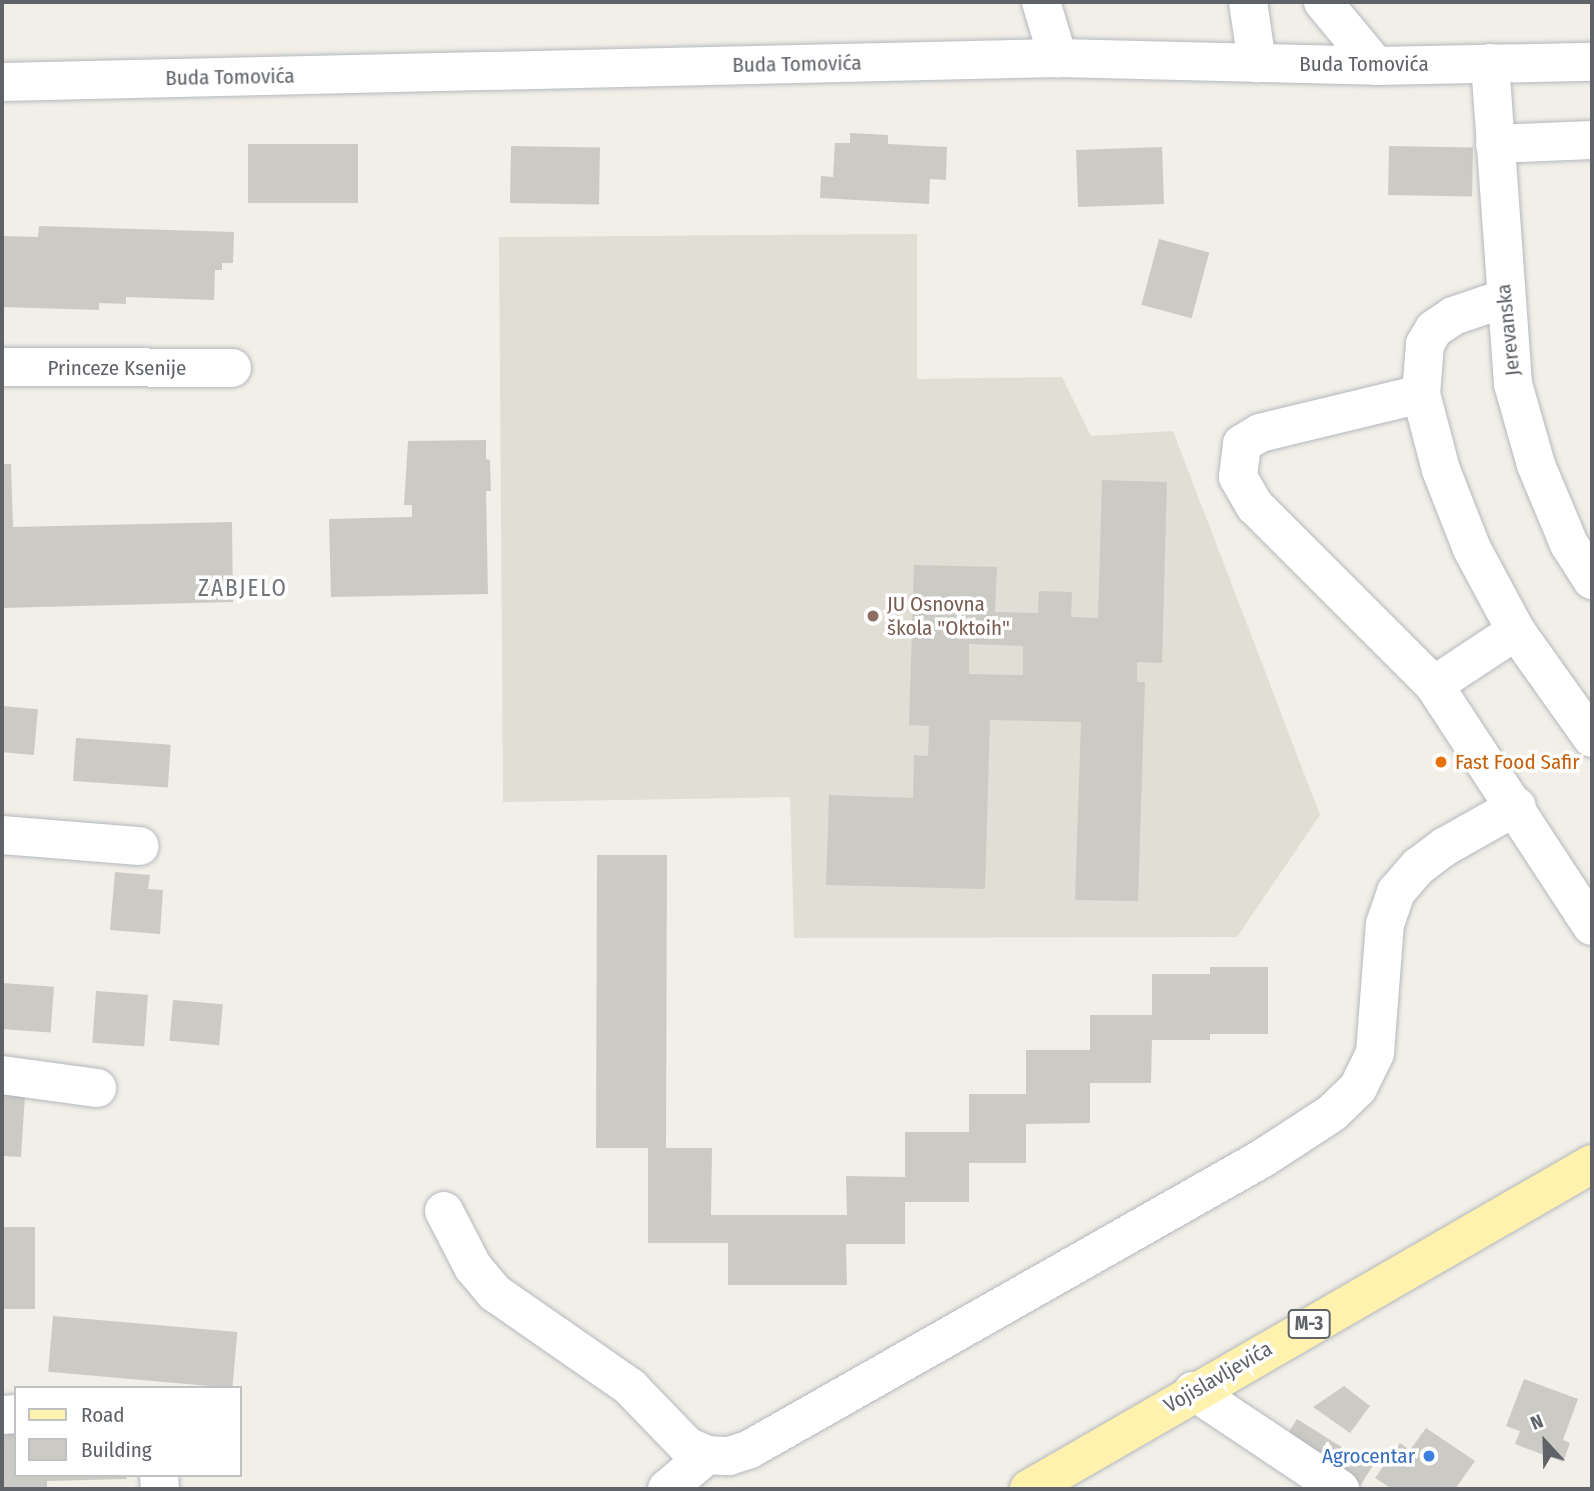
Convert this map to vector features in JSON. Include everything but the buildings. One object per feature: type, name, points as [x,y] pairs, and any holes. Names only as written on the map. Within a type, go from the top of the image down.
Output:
[{"type":"main road","name":"Vojislavljevića","points":[[1029,1489],[1193,1391],[1592,1164]]},
{"type":"street","points":[[1041,2],[1058,58]]},
{"type":"street","points":[[1248,2],[1257,63]]},
{"type":"street","points":[[1323,2],[1376,66]]},
{"type":"street","name":"Buda Tomovića","points":[[2,82],[1058,58],[1376,66],[1592,62]]},
{"type":"street","name":"Jerevanska","points":[[1490,64],[1503,299],[1513,384],[1536,465],[1569,544],[1592,580]]},
{"type":"street","points":[[1495,144],[1592,140]]},
{"type":"street","points":[[1503,299],[1453,316],[1434,329],[1425,344],[1421,394],[1441,470],[1472,549],[1516,631],[1592,738]]},
{"type":"street","name":"Princeze Ksenije","points":[[2,367],[232,368]]},
{"type":"street","points":[[1421,394],[1260,433],[1242,444],[1237,460],[1238,477],[1255,506],[1434,685],[1517,806],[1592,926]]},
{"type":"street","points":[[1434,685],[1516,631]]},
{"type":"street","points":[[444,1210],[473,1267],[495,1293],[630,1387],[687,1446],[707,1455],[729,1456],[750,1449],[1263,1158],[1332,1113],[1358,1088],[1375,1053],[1385,924],[1396,892],[1419,866],[1446,846],[1517,806]]},
{"type":"street","points":[[2,835],[140,846]]},
{"type":"street","points":[[2,1075],[97,1088]]},
{"type":"street","points":[[1193,1391],[1340,1489]]},
{"type":"street","points":[[667,1489],[707,1455]]},
{"type":"shaded area","name":"JU Osnovna škola \"Oktoih\"","points":[[917,234],[917,379],[1062,377],[1091,436],[1173,431],[1320,815],[1237,937],[794,938],[790,797],[503,802],[499,237]]},
{"type":"place","name":"JU Osnovna škola \"Oktoih\"","points":[[873,616]]},
{"type":"place","name":"Fast Food Safir","points":[[1441,762]]},
{"type":"place","name":"Agrocentar","points":[[1429,1456]]},
{"type":"district","name":"ZABJELO","points":[[243,588]]}]
